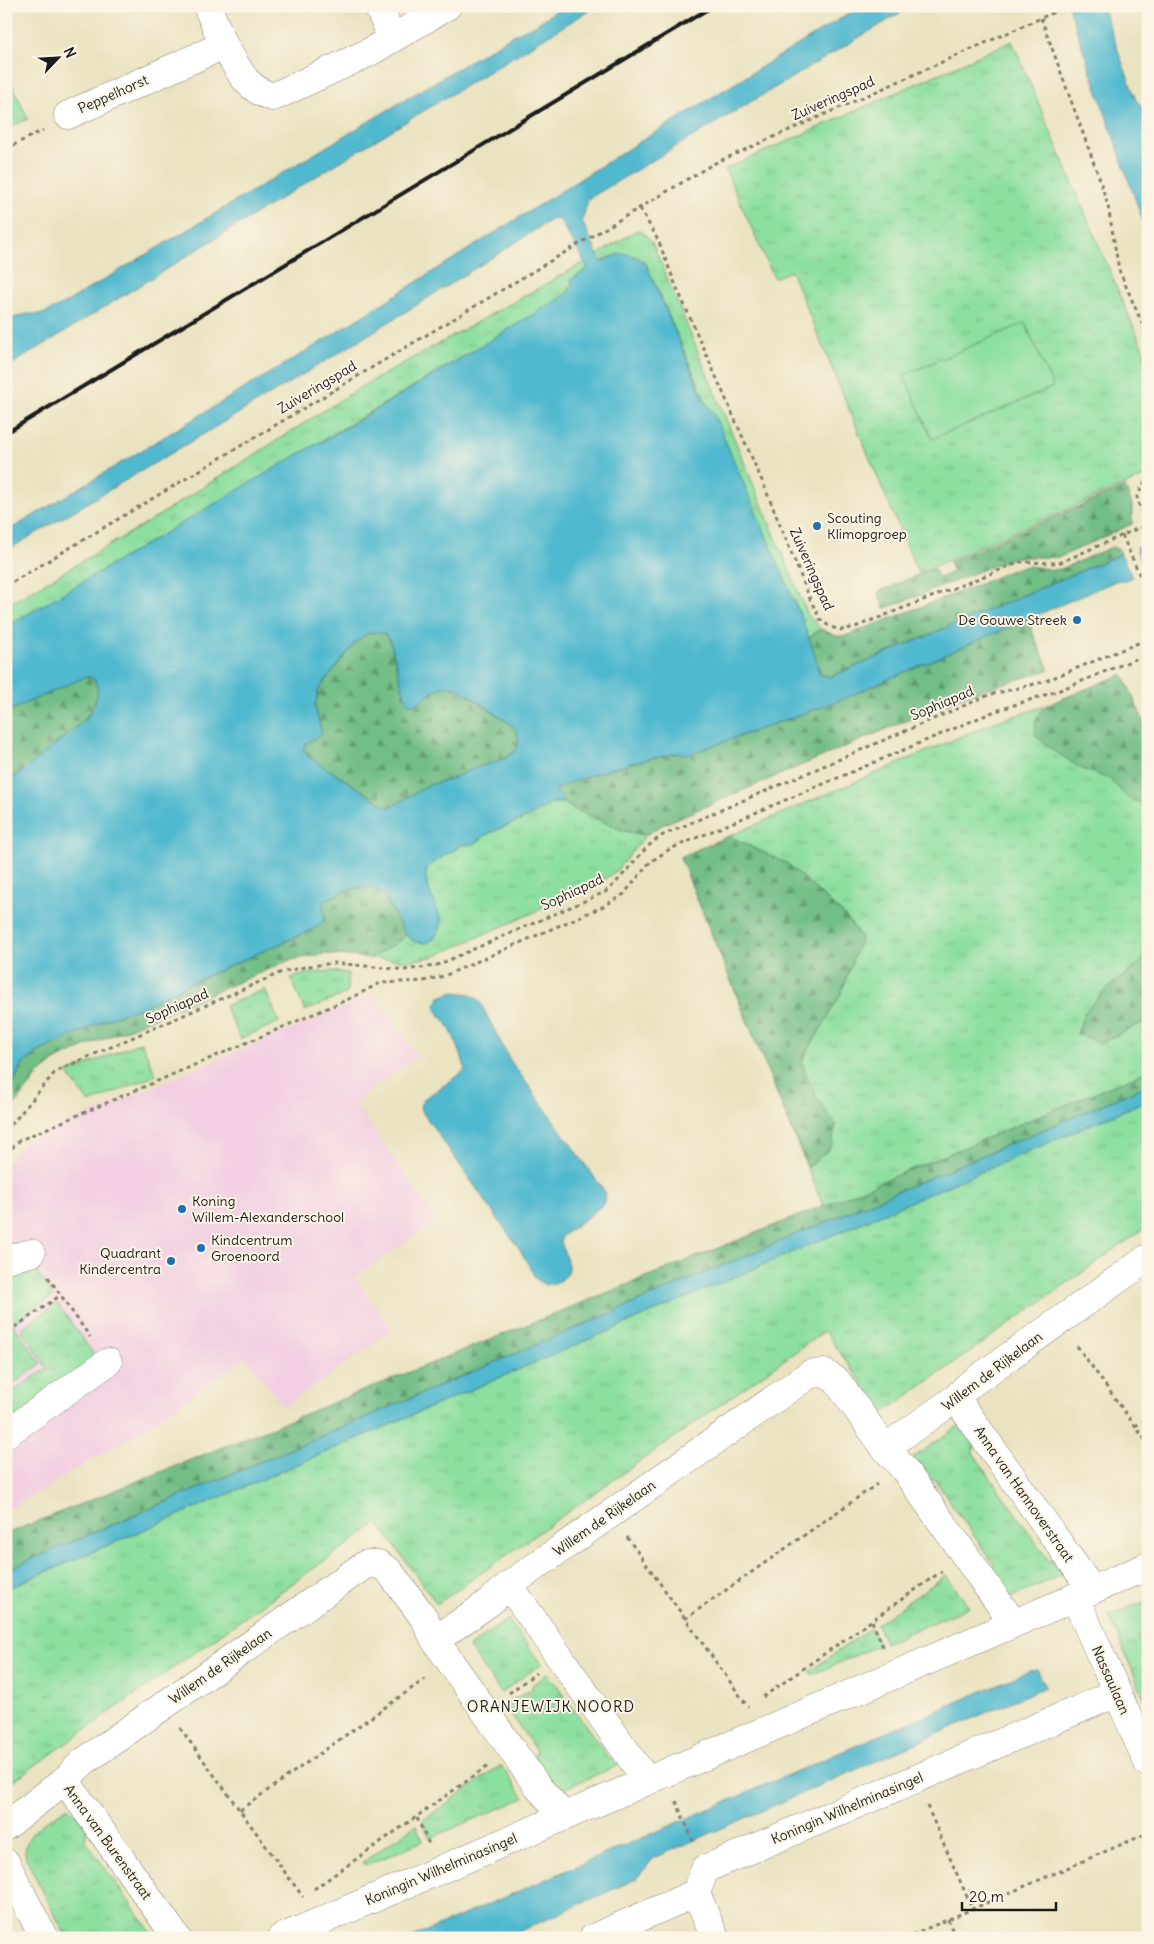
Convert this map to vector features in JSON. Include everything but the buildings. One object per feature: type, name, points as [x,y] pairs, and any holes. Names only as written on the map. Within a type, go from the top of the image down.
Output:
[{"type":"street","points":[[207,6],[224,45],[248,83],[259,93],[273,96],[368,52],[447,6]]},
{"type":"street","points":[[378,6],[392,38]]},
{"type":"street","name":"Peppelhorst","points":[[68,115],[224,45]]},
{"type":"street","name":"Willem de Rijkelaan","points":[[65,1780],[83,1762],[366,1564],[378,1564],[389,1571],[424,1618],[442,1651],[508,1585],[810,1374],[824,1373],[836,1380],[893,1457],[969,1385],[1148,1258]]},
{"type":"street","points":[[6,1434],[108,1362]]},
{"type":"street","name":"Anna van Hannoverstraat","points":[[956,1398],[1084,1594]]},
{"type":"street","points":[[893,1457],[1013,1623]]},
{"type":"street","name":"Koningin Wilhelminasingel","points":[[281,1938],[1148,1566]]},
{"type":"street","points":[[508,1585],[647,1781]]},
{"type":"street","name":"Nassaulaan","points":[[1084,1594],[1116,1693],[1142,1735],[1148,1763]]},
{"type":"street","points":[[442,1651],[538,1787],[564,1816]]},
{"type":"street","name":"Koningin Wilhelminasingel","points":[[696,1893],[705,1869],[1116,1693]]},
{"type":"street","name":"Anna van Burenstraat","points":[[6,1826],[65,1780],[177,1938]]},
{"type":"street","points":[[6,1863],[13,1892],[44,1938]]},
{"type":"street","points":[[593,1938],[696,1893],[715,1938]]},
{"type":"path","name":"Zuiveringspad","points":[[6,586],[713,164],[1068,6]]},
{"type":"path","points":[[1041,18],[1108,206],[1119,270],[1148,337]]},
{"type":"path","name":"Peppelhorst","points":[[6,150],[68,115]]},
{"type":"path","name":"Zuiveringspad","points":[[640,208],[658,240],[676,286],[763,483],[810,599],[820,619],[830,626],[842,630],[855,627],[1020,562],[1060,563],[1146,524]]},
{"type":"path","points":[[1145,481],[1137,497],[1146,524]]},
{"type":"path","points":[[1122,536],[1148,594]]},
{"type":"path","name":"Sophiapad","points":[[6,1132],[56,1071],[273,976],[309,966],[335,963],[406,970],[435,966],[605,892],[616,883],[654,839],[989,695],[1043,682],[1148,639]]},
{"type":"path","name":"Sophiapad","points":[[6,1154],[20,1140],[353,997],[380,983],[424,981],[444,976],[604,906],[624,894],[650,862],[670,849],[993,712],[1060,690],[1148,654]]},
{"type":"path","points":[[6,1217],[19,1256],[61,1295],[108,1362]]},
{"type":"path","points":[[15,1327],[61,1295]]},
{"type":"path","points":[[1059,1321],[1148,1444]]},
{"type":"path","points":[[1135,1426],[1148,1418]]},
{"type":"path","points":[[685,1618],[893,1457]]},
{"type":"path","points":[[611,1514],[748,1707],[760,1732]]},
{"type":"path","points":[[748,1707],[965,1555]]},
{"type":"path","points":[[240,1810],[442,1651]]},
{"type":"path","points":[[484,1711],[559,1657]]},
{"type":"path","points":[[164,1705],[303,1897],[314,1923]]},
{"type":"path","points":[[303,1897],[511,1750]]},
{"type":"path","points":[[915,1779],[972,1908]]},
{"type":"path","points":[[673,1795],[694,1844]]},
{"type":"path","points":[[904,1938],[1148,1833]]},
{"type":"path","points":[[948,1919],[956,1938]]},
{"type":"shaded area","name":"Kindcentrum Groenoord","points":[[374,994],[417,1056],[354,1102],[437,1220],[355,1277],[392,1330],[283,1408],[246,1357],[155,1422],[6,1511],[6,1168],[10,1159],[27,1140]]},
{"type":"green space","points":[[1012,41],[1148,361],[1148,475],[918,573],[791,271],[774,278],[725,169]]},
{"type":"green space","points":[[6,71],[28,119],[6,129]]},
{"type":"green space","points":[[637,230],[643,232],[652,242],[808,615],[821,629],[809,638],[713,413],[707,404],[646,263],[634,256],[624,254],[613,256],[601,262],[597,255]]},
{"type":"green space","points":[[585,262],[588,268],[571,280],[572,283],[567,294],[6,627],[6,606],[150,521],[361,387]]},
{"type":"green space","points":[[1025,323],[1053,387],[932,439],[904,375]]},
{"type":"green space","points":[[1125,487],[1132,505],[1132,524],[1060,557],[1015,557],[884,609],[878,592],[934,568],[938,578],[953,572],[949,562]]},
{"type":"green space","points":[[1112,547],[1119,550],[1121,554],[830,677],[819,674],[809,638],[821,629],[836,636],[845,636],[1017,568],[1030,566],[1053,570],[1061,569]]},
{"type":"green space","points":[[1027,619],[1049,670],[969,694],[664,824],[646,835],[624,831],[574,809],[563,803],[553,790],[600,772],[632,763],[680,753],[687,755],[838,701]]},
{"type":"green space","points":[[377,632],[385,634],[390,641],[405,697],[417,704],[435,690],[446,686],[457,687],[512,725],[516,730],[519,742],[516,750],[506,758],[437,783],[389,809],[313,760],[304,750],[305,744],[322,734],[315,707],[319,689],[355,643],[367,634]]},
{"type":"green space","points":[[1123,674],[1148,732],[1148,1071],[823,1206],[680,857],[995,722],[1045,706]]},
{"type":"green space","points":[[1123,674],[1148,732],[1148,805],[1129,799],[1109,779],[1082,769],[1051,749],[1035,735],[1036,719],[1045,706]]},
{"type":"green space","points":[[85,677],[94,679],[98,690],[97,697],[85,720],[20,773],[6,780],[6,712]]},
{"type":"green space","points":[[552,803],[563,803],[624,831],[646,835],[616,871],[596,885],[435,956],[409,961],[370,958],[392,946],[406,935],[410,939],[441,919],[426,882],[426,870],[431,864],[462,845],[476,843],[485,835],[526,818]]},
{"type":"green space","points":[[729,836],[788,864],[845,916],[861,937],[840,996],[802,1061],[816,1095],[836,1125],[831,1147],[808,1168],[680,857]]},
{"type":"green space","points":[[367,886],[377,889],[382,893],[406,935],[392,946],[370,958],[325,954],[290,960],[59,1058],[39,1074],[6,1116],[6,1091],[14,1082],[21,1066],[38,1052],[109,1018],[141,1008],[177,989],[318,927],[325,919],[323,909],[325,901],[343,892]]},
{"type":"green space","points":[[1148,932],[1148,1020],[1101,1043],[1077,1034],[1084,1013],[1105,990],[1142,962]]},
{"type":"green space","points":[[330,971],[348,973],[347,993],[305,1011],[291,978]]},
{"type":"green space","points":[[265,989],[279,1022],[240,1039],[225,1006]]},
{"type":"green space","points":[[141,1042],[156,1075],[89,1103],[67,1073]]},
{"type":"green space","points":[[1148,1071],[1148,1085],[6,1570],[6,1534],[823,1206]]},
{"type":"green space","points":[[1148,1100],[1148,1226],[883,1413],[825,1331],[437,1604],[378,1523],[6,1786],[6,1589]]},
{"type":"green space","points":[[30,1262],[53,1296],[16,1322],[6,1309],[6,1267]]},
{"type":"green space","points":[[57,1303],[97,1359],[6,1425],[6,1396],[47,1368],[21,1329]]},
{"type":"green space","points":[[6,1314],[41,1364],[6,1389]]},
{"type":"green space","points":[[960,1425],[976,1439],[973,1453],[1049,1561],[1051,1560],[1053,1563],[1058,1564],[1064,1574],[1009,1598],[992,1579],[994,1564],[935,1480],[921,1478],[914,1465],[913,1458]]},
{"type":"green space","points":[[946,1575],[969,1607],[885,1643],[877,1624]]},
{"type":"green space","points":[[1148,1600],[1148,1628],[1138,1636],[1148,1658],[1148,1707],[1109,1616]]},
{"type":"green space","points":[[508,1619],[541,1664],[501,1693],[469,1647]]},
{"type":"green space","points":[[871,1628],[879,1645],[812,1675],[810,1671]]},
{"type":"green space","points":[[548,1673],[608,1757],[617,1759],[621,1764],[561,1790],[549,1787],[532,1765],[536,1750],[504,1705],[532,1689],[532,1685]]},
{"type":"green space","points":[[501,1765],[524,1798],[430,1838],[422,1821]]},
{"type":"green space","points":[[68,1807],[88,1826],[85,1840],[155,1938],[67,1938],[26,1859],[25,1850],[27,1841],[38,1828]]},
{"type":"green space","points":[[416,1825],[423,1841],[365,1866],[363,1862]]},
{"type":"water","points":[[563,6],[597,6],[6,368],[6,320],[27,314],[42,314],[60,306],[515,34],[535,25]]},
{"type":"water","points":[[861,6],[912,6],[588,199],[582,221],[601,262],[614,256],[628,254],[646,263],[706,404],[713,412],[802,619],[814,652],[819,674],[830,677],[1121,554],[1132,577],[1118,580],[838,701],[687,755],[680,753],[632,763],[600,772],[554,790],[561,796],[563,803],[552,803],[526,818],[485,835],[476,843],[462,845],[431,864],[426,870],[426,882],[441,919],[441,927],[434,939],[427,943],[415,942],[406,935],[382,893],[369,887],[354,888],[325,901],[323,908],[325,919],[318,927],[177,989],[141,1008],[109,1018],[38,1052],[21,1066],[14,1082],[6,1091],[6,780],[20,773],[85,720],[96,701],[97,690],[94,679],[85,677],[6,712],[6,627],[347,427],[567,294],[572,283],[571,280],[588,268],[559,219],[552,219],[350,346],[6,551],[6,532],[305,352],[628,149]],"holes":[[[377,632],[385,634],[390,641],[405,697],[409,704],[417,704],[435,690],[446,686],[457,687],[512,725],[516,730],[519,742],[516,750],[506,758],[470,770],[449,780],[429,785],[389,808],[309,757],[304,750],[305,744],[322,734],[315,707],[319,689],[355,643],[367,634]]]},
{"type":"water","points":[[1068,6],[1102,6],[1136,100],[1148,113],[1148,236]]},
{"type":"water","points":[[1148,543],[1148,571],[1146,572],[1136,548]]},
{"type":"water","points":[[454,992],[470,994],[479,1000],[510,1060],[605,1192],[604,1203],[561,1237],[569,1269],[566,1276],[553,1283],[546,1285],[536,1279],[522,1253],[421,1110],[420,1106],[424,1099],[465,1069],[451,1031],[436,1009],[440,997]]},
{"type":"water","points":[[1148,1085],[1148,1100],[6,1589],[6,1570]]},
{"type":"water","points":[[1038,1670],[1045,1687],[654,1858],[636,1879],[505,1938],[410,1938],[1029,1671]]},
{"type":"railway","points":[[6,433],[713,6]]},
{"type":"place","name":"Scouting Klimopgroep","points":[[817,526]]},
{"type":"place","name":"De Gouwe Streek","points":[[1077,620]]},
{"type":"place","name":"Koning Willem-Alexanderschool","points":[[182,1209]]},
{"type":"place","name":"Kindcentrum Groenoord","points":[[201,1248]]},
{"type":"place","name":"Quadrant Kindercentra","points":[[171,1261]]},
{"type":"district","name":"ORANJEWIJK NOORD","points":[[551,1706]]}]
